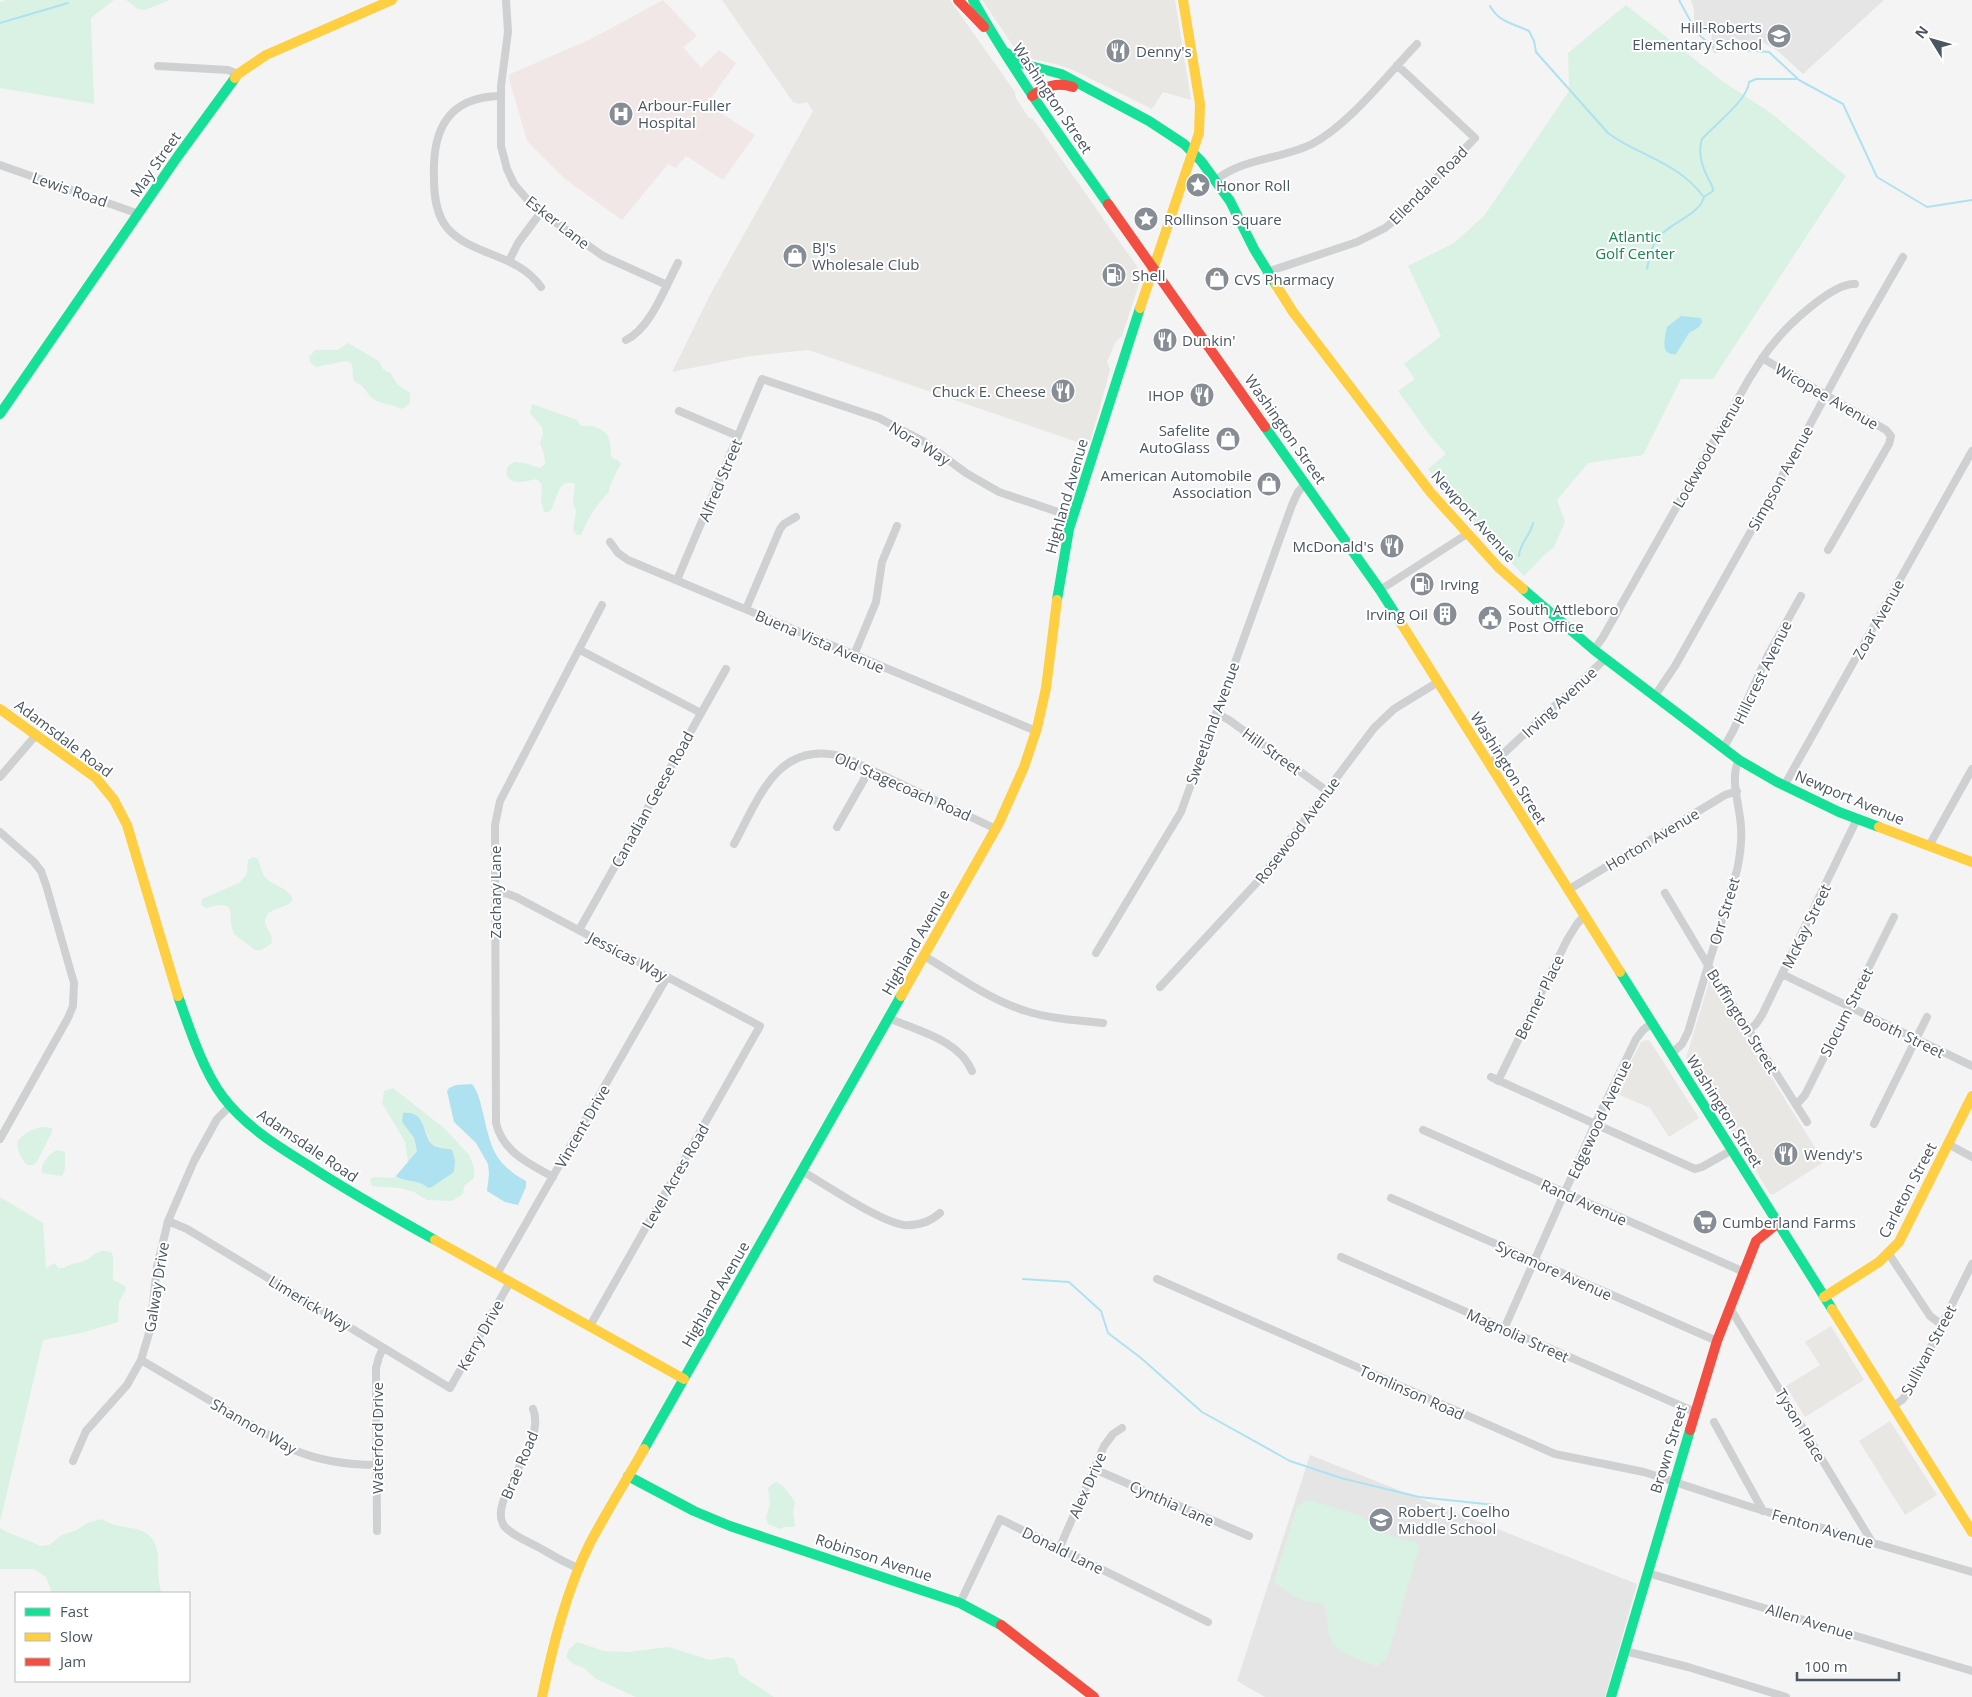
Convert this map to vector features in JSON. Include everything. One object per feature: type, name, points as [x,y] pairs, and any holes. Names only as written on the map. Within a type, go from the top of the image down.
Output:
[{"type":"main road","name":"May Street","points":[[0,414],[238,74],[266,55],[392,0]]},
{"type":"main road","name":"Washington Street","points":[[958,0],[994,37]]},
{"type":"main road","name":"Washington Street","points":[[973,0],[1032,96],[1380,590],[1972,1532]]},
{"type":"main road","points":[[1183,0],[1201,114],[1199,132],[1193,153]]},
{"type":"main road","points":[[1002,49],[1023,64],[1061,74],[1093,92]]},
{"type":"main road","points":[[1032,96],[1047,86],[1059,83],[1093,92]]},
{"type":"main road","name":"Newport Avenue","points":[[1093,92],[1149,121],[1184,144],[1193,153],[1216,180],[1230,201],[1267,272],[1308,332],[1431,493],[1467,534],[1518,585],[1605,659],[1739,760],[1816,802],[1972,862]]},
{"type":"main road","name":"Highland Avenue","points":[[542,1697],[557,1631],[579,1568],[590,1544],[996,829],[1024,769],[1036,731],[1046,685],[1062,561],[1073,517],[1153,268],[1193,153]]},
{"type":"main road","name":"Adamsdale Road","points":[[0,709],[96,778],[109,791],[117,803],[127,825],[180,1003],[206,1069],[216,1088],[230,1106],[257,1131],[301,1162],[426,1235],[684,1378]]},
{"type":"main road","name":"Carleton Street","points":[[1824,1297],[1873,1267],[1889,1254],[1903,1235],[1972,1096]]},
{"type":"main road","name":"Brown Street","points":[[1611,1697],[1717,1341],[1756,1241],[1778,1223]]},
{"type":"main road","name":"Robinson Avenue","points":[[628,1476],[730,1526],[960,1603],[1002,1626],[1094,1697]]},
{"type":"street","name":"Esker Lane","points":[[506,0],[508,42],[500,96],[501,146],[506,169],[519,191],[541,212],[610,260],[667,285]]},
{"type":"street","points":[[1216,180],[1231,170],[1301,149],[1326,136],[1347,118],[1417,44]]},
{"type":"street","name":"Ellendale Road","points":[[1267,272],[1357,242],[1385,228],[1475,138],[1397,65]]},
{"type":"street","points":[[158,66],[228,70],[238,74]]},
{"type":"street","points":[[500,96],[486,96],[471,100],[458,108],[448,118],[439,132],[435,148],[434,186],[437,210],[448,229],[467,243],[525,270],[541,287]]},
{"type":"street","name":"Lewis Road","points":[[0,165],[139,214]]},
{"type":"street","points":[[509,261],[518,243],[541,212]]},
{"type":"street","name":"Simpson Avenue","points":[[1654,697],[1674,666],[1786,469],[1903,257]]},
{"type":"street","points":[[626,340],[643,327],[678,263]]},
{"type":"street","name":"Lockwood Avenue","points":[[1594,650],[1604,637],[1762,358],[1780,335],[1818,302],[1840,287],[1855,284]]},
{"type":"street","name":"Wicopee Avenue","points":[[1762,358],[1886,430],[1891,436],[1889,444],[1828,550]]},
{"type":"street","name":"Nora Way","points":[[762,379],[879,418],[923,441],[966,473],[999,492],[1073,517]]},
{"type":"street","name":"Alfred Street","points":[[677,580],[762,379]]},
{"type":"street","points":[[679,411],[738,436]]},
{"type":"street","name":"Zoar Avenue","points":[[1784,786],[1972,451]]},
{"type":"street","name":"Sweetland Avenue","points":[[1096,953],[1181,812],[1292,505],[1298,492],[1306,483]]},
{"type":"street","points":[[746,609],[780,529],[784,524],[796,517]]},
{"type":"street","points":[[854,655],[873,612],[884,555],[897,526]]},
{"type":"street","points":[[1380,590],[1467,534]]},
{"type":"street","name":"Buena Vista Avenue","points":[[610,542],[622,557],[1036,731]]},
{"type":"street","name":"Hillcrest Avenue","points":[[1723,749],[1736,727],[1765,661],[1801,596]]},
{"type":"street","name":"Zachary Lane","points":[[553,1177],[513,1153],[504,1142],[496,1123],[494,1106],[495,825],[498,807],[602,605]]},
{"type":"street","points":[[580,650],[701,713]]},
{"type":"street","name":"Irving Avenue","points":[[1489,763],[1503,754],[1605,659]]},
{"type":"street","name":"Canadian Geese Road","points":[[579,930],[726,668]]},
{"type":"street","name":"Rosewood Avenue","points":[[1160,987],[1256,884],[1368,734],[1380,721],[1404,702],[1438,682]]},
{"type":"street","name":"Hill Street","points":[[1216,713],[1229,720],[1327,791]]},
{"type":"street","points":[[0,777],[36,735]]},
{"type":"street","name":"Old Stagecoach Road","points":[[734,844],[771,779],[792,760],[812,753],[834,754],[870,769],[996,829]]},
{"type":"street","name":"Orr Street","points":[[1671,1054],[1682,1044],[1688,1032],[1734,881],[1741,848],[1742,828],[1735,772],[1739,760]]},
{"type":"street","points":[[837,827],[870,769]]},
{"type":"street","points":[[1929,846],[1972,769]]},
{"type":"street","name":"Horton Avenue","points":[[1568,890],[1725,795],[1737,791]]},
{"type":"street","name":"McKay Street","points":[[1750,1030],[1759,1020],[1857,819]]},
{"type":"street","points":[[0,832],[26,854],[41,871],[72,969],[74,989],[68,1018],[0,1139]]},
{"type":"street","name":"Jessicas Way","points":[[495,894],[505,893],[516,897],[760,1026]]},
{"type":"street","name":"Buffington Street","points":[[1665,893],[1807,1122]]},
{"type":"street","name":"Benner Place","points":[[1584,916],[1576,924],[1567,940],[1494,1079],[1594,1124]]},
{"type":"street","name":"Slocum Street","points":[[1796,1105],[1805,1095],[1894,917]]},
{"type":"street","points":[[924,956],[989,995],[1016,1008],[1051,1017],[1102,1023]]},
{"type":"street","name":"Booth Street","points":[[1782,974],[1972,1066]]},
{"type":"street","name":"Vincent Drive","points":[[497,1274],[667,977]]},
{"type":"street","points":[[1874,1124],[1927,1017]]},
{"type":"street","points":[[889,1018],[930,1035],[947,1045],[966,1060],[972,1071]]},
{"type":"street","name":"Edgewood Avenue","points":[[1504,1329],[1594,1124],[1636,1039],[1652,1023]]},
{"type":"street","name":"Level Acres Road","points":[[590,1326],[760,1026]]},
{"type":"street","name":"Galway Drive","points":[[73,1461],[86,1431],[126,1385],[141,1360],[150,1330],[157,1267],[168,1221],[194,1161],[217,1119],[230,1106]]},
{"type":"street","points":[[1594,1124],[1695,1169],[1732,1150]]},
{"type":"street","name":"Rand Avenue","points":[[1424,1130],[1564,1194],[1744,1272]]},
{"type":"street","points":[[1948,1144],[1972,1157]]},
{"type":"street","points":[[802,1171],[878,1215],[898,1223],[912,1225],[924,1223],[940,1213]]},
{"type":"street","name":"Sycamore Avenue","points":[[1390,1198],[1717,1341]]},
{"type":"street","name":"Limerick Way","points":[[168,1221],[187,1229],[450,1388]]},
{"type":"street","points":[[1889,1254],[1930,1316],[1942,1325]]},
{"type":"street","name":"Magnolia Street","points":[[1341,1257],[1695,1412]]},
{"type":"street","name":"Sullivan Street","points":[[1893,1406],[1902,1400],[1909,1391],[1972,1264]]},
{"type":"street","name":"Tomlinson Road","points":[[1157,1279],[1555,1454],[1644,1472],[1674,1483]]},
{"type":"street","name":"Kerry Drive","points":[[450,1388],[510,1282]]},
{"type":"street","name":"Tyson Place","points":[[1730,1308],[1872,1542]]},
{"type":"street","name":"Waterford Drive","points":[[377,1530],[376,1368],[383,1348]]},
{"type":"street","name":"Shannon Way","points":[[141,1360],[294,1450],[320,1458],[351,1464],[377,1465]]},
{"type":"street","name":"Brae Road","points":[[533,1409],[536,1420],[535,1433],[504,1501],[501,1518],[505,1527],[516,1535],[579,1568]]},
{"type":"street","points":[[1714,1422],[1763,1511]]},
{"type":"street","name":"Alex Drive","points":[[1059,1549],[1104,1446],[1113,1434],[1122,1428]]},
{"type":"street","name":"Cynthia Lane","points":[[1094,1468],[1249,1536]]},
{"type":"street","name":"Fenton Avenue","points":[[1674,1483],[1972,1572]]},
{"type":"street","name":"Donald Lane","points":[[960,1603],[1000,1519],[1208,1622]]},
{"type":"street","name":"Allen Avenue","points":[[1648,1573],[1972,1670]]},
{"type":"street","points":[[1625,1651],[1688,1667],[1786,1697]]},
{"type":"shaded area","name":"Arbour-Fuller Hospital","points":[[663,0],[697,36],[683,47],[701,68],[719,50],[736,63],[707,104],[755,135],[723,180],[686,156],[676,168],[668,164],[622,220],[565,179],[527,141],[508,75],[591,39]]},
{"type":"shaded area","points":[[722,0],[950,0],[1015,92],[1016,98],[1029,118],[1033,119],[1141,273],[1122,336],[1115,343],[1107,362],[1110,369],[1109,374],[1089,446],[808,350],[751,356],[672,372],[710,295],[813,111],[807,102],[800,104],[793,102]]},
{"type":"shaded area","points":[[982,0],[1175,0],[1191,100],[1163,92],[1152,109],[1073,70],[1056,64],[1027,58],[1014,47]]},
{"type":"shaded area","name":"Hill-Roberts Elementary School","points":[[1691,0],[1884,0],[1803,74],[1778,51],[1764,43],[1744,42],[1735,38],[1725,42],[1717,53],[1714,53],[1711,47],[1712,33],[1709,31],[1700,32],[1694,23],[1694,9]]},
{"type":"shaded area","points":[[1710,979],[1824,1162],[1774,1194],[1770,1194],[1686,1058]]},
{"type":"shaded area","points":[[1650,1041],[1699,1118],[1669,1137],[1650,1108],[1615,1093],[1641,1042]]},
{"type":"shaded area","points":[[1831,1326],[1864,1380],[1805,1417],[1786,1386],[1820,1365],[1805,1342]]},
{"type":"shaded area","points":[[1890,1421],[1937,1495],[1905,1515],[1859,1441]]},
{"type":"shaded area","name":"Robert J. Coelho Middle School","points":[[1310,1455],[1637,1584],[1605,1697],[1265,1697],[1237,1681]]},
{"type":"green space","points":[[6,0],[114,0],[91,18],[94,104],[0,88],[0,2]]},
{"type":"green space","points":[[126,0],[170,0],[145,10],[138,9]]},
{"type":"green space","name":"Atlantic Golf Center","points":[[1626,5],[1722,81],[1771,113],[1846,176],[1713,379],[1681,379],[1643,455],[1588,463],[1557,500],[1565,522],[1554,547],[1524,576],[1468,517],[1428,469],[1446,454],[1428,433],[1398,391],[1415,379],[1404,364],[1441,336],[1408,266],[1454,243],[1484,216],[1569,91],[1568,53]]},
{"type":"green space","points":[[348,343],[379,361],[382,368],[390,372],[397,384],[410,393],[410,403],[402,409],[375,400],[361,385],[355,382],[351,363],[346,361],[316,367],[310,362],[309,357],[315,350],[338,350]]},
{"type":"green space","points":[[532,404],[577,420],[581,426],[599,428],[609,438],[613,459],[618,460],[621,464],[615,474],[609,492],[593,512],[581,535],[577,535],[573,530],[576,511],[573,503],[575,484],[564,484],[558,492],[552,508],[549,512],[544,512],[541,501],[542,485],[537,479],[518,482],[513,481],[508,476],[507,470],[512,463],[522,463],[540,468],[545,464],[540,443],[543,434],[542,427],[530,413]]},
{"type":"green space","points":[[253,857],[257,858],[265,877],[285,890],[293,900],[268,914],[265,924],[271,935],[272,943],[261,950],[255,950],[234,934],[228,907],[217,905],[206,908],[201,905],[202,899],[239,883],[247,874],[248,860]]},
{"type":"green space","points":[[393,1088],[444,1128],[469,1155],[474,1167],[474,1178],[464,1186],[463,1194],[452,1201],[427,1200],[414,1192],[400,1188],[372,1186],[370,1180],[373,1177],[392,1178],[396,1176],[404,1180],[421,1183],[428,1188],[432,1187],[437,1147],[431,1143],[420,1119],[402,1122],[414,1138],[417,1151],[408,1162],[405,1142],[382,1103],[384,1091]]},
{"type":"green space","points":[[43,1127],[52,1128],[52,1132],[38,1160],[34,1165],[28,1165],[20,1154],[18,1141],[29,1131]]},
{"type":"green space","points":[[57,1150],[65,1153],[65,1169],[62,1176],[42,1173],[46,1159]]},
{"type":"green space","points":[[0,1197],[43,1223],[46,1268],[55,1263],[58,1268],[64,1268],[86,1260],[98,1252],[108,1251],[112,1253],[113,1257],[113,1280],[125,1286],[126,1289],[119,1302],[118,1322],[81,1333],[43,1340],[0,1522]]},
{"type":"green space","points":[[777,1482],[784,1487],[795,1502],[793,1512],[795,1527],[780,1529],[768,1524],[766,1517],[770,1504],[768,1488]]},
{"type":"green space","points":[[1308,1500],[1360,1515],[1384,1533],[1416,1542],[1419,1548],[1387,1658],[1377,1666],[1347,1654],[1335,1645],[1328,1631],[1324,1604],[1298,1598],[1274,1582],[1297,1506]]},
{"type":"green space","points":[[102,1519],[118,1526],[142,1531],[150,1536],[157,1550],[162,1592],[52,1592],[46,1577],[34,1569],[0,1569],[0,1528],[40,1546],[49,1545],[62,1535],[77,1530],[87,1523]]},
{"type":"green space","points":[[577,1642],[604,1651],[627,1652],[668,1647],[710,1660],[727,1657],[734,1659],[739,1674],[774,1697],[636,1697],[596,1679],[584,1668],[573,1664],[566,1657],[569,1649]]},
{"type":"water","points":[[1681,316],[1701,318],[1702,322],[1699,327],[1689,333],[1676,354],[1671,354],[1667,352],[1664,345],[1667,327]]},
{"type":"water","points":[[472,1084],[479,1098],[492,1145],[500,1161],[526,1181],[526,1187],[518,1205],[505,1202],[487,1191],[488,1164],[476,1143],[454,1122],[447,1091],[456,1085]]},
{"type":"water","points":[[403,1113],[410,1113],[419,1118],[432,1144],[452,1150],[455,1160],[454,1172],[432,1187],[428,1188],[421,1183],[404,1180],[396,1176],[417,1151],[414,1138],[402,1122]]},
{"type":"waterway","points":[[1679,0],[1697,33],[1714,48],[1769,52],[1799,80],[1843,104],[1877,177],[1927,207],[1972,200]]},
{"type":"waterway","points":[[0,23],[68,3]]},
{"type":"waterway","points":[[1490,6],[1502,19],[1529,31],[1534,41],[1536,52],[1608,133],[1624,144],[1676,171],[1704,197]]},
{"type":"waterway","points":[[1647,269],[1652,249],[1662,233],[1690,214],[1701,204],[1704,197],[1713,191],[1700,153],[1702,139],[1743,97],[1749,82],[1756,79],[1796,79]]},
{"type":"waterway","points":[[1519,556],[1521,547],[1533,523]]},
{"type":"waterway","points":[[1023,1279],[1069,1282],[1101,1311],[1108,1333],[1141,1358],[1202,1412],[1290,1461],[1341,1478],[1419,1497],[1495,1505]]},
{"type":"traffic: fast","points":[[973,0],[1021,78],[1108,204]]},
{"type":"traffic: fast","points":[[1007,53],[1023,64],[1061,74],[1149,121],[1184,144],[1201,161],[1230,201],[1254,249],[1276,285]]},
{"type":"traffic: fast","points":[[0,414],[178,156],[235,78]]},
{"type":"traffic: fast","points":[[1057,600],[1069,529],[1140,308]]},
{"type":"traffic: fast","points":[[1265,427],[1380,590],[1401,623]]},
{"type":"traffic: fast","points":[[1523,589],[1594,650],[1739,760],[1777,782],[1839,812],[1879,827]]},
{"type":"traffic: fast","points":[[1620,972],[1832,1309]]},
{"type":"traffic: fast","points":[[178,996],[209,1075],[223,1097],[241,1117],[262,1135],[296,1158],[435,1240]]},
{"type":"traffic: fast","points":[[644,1449],[901,996]]},
{"type":"traffic: fast","points":[[1611,1697],[1690,1430]]},
{"type":"traffic: fast","points":[[628,1476],[694,1511],[730,1526],[960,1603],[1001,1625]]},
{"type":"traffic: slow","points":[[235,78],[266,55],[392,0]]},
{"type":"traffic: slow","points":[[1140,308],[1199,133],[1200,104],[1183,0]]},
{"type":"traffic: slow","points":[[1276,285],[1293,312],[1431,493],[1499,568],[1523,589]]},
{"type":"traffic: slow","points":[[901,996],[999,823],[1024,767],[1037,728],[1046,688],[1057,600]]},
{"type":"traffic: slow","points":[[1401,623],[1620,972]]},
{"type":"traffic: slow","points":[[0,709],[96,778],[114,800],[127,825],[178,996]]},
{"type":"traffic: slow","points":[[1879,827],[1972,862]]},
{"type":"traffic: slow","points":[[1824,1297],[1879,1262],[1899,1242],[1972,1096]]},
{"type":"traffic: slow","points":[[435,1240],[684,1379]]},
{"type":"traffic: slow","points":[[1832,1309],[1972,1532]]},
{"type":"traffic: slow","points":[[542,1697],[561,1618],[581,1561],[596,1531],[644,1449]]},
{"type":"traffic: jam","points":[[958,0],[984,27]]},
{"type":"traffic: jam","points":[[1032,96],[1051,86],[1073,87]]},
{"type":"traffic: jam","points":[[1108,204],[1265,427]]},
{"type":"traffic: jam","points":[[1690,1430],[1717,1341],[1756,1241],[1778,1223]]},
{"type":"traffic: jam","points":[[1001,1625],[1094,1697]]},
{"type":"place","name":"Hill-Roberts Elementary School","points":[[1779,36]]},
{"type":"place","name":"Denny's","points":[[1118,51]]},
{"type":"place","name":"Arbour-Fuller Hospital","points":[[621,114]]},
{"type":"place","name":"Honor Roll","points":[[1198,185]]},
{"type":"place","name":"Rollinson Square","points":[[1146,219]]},
{"type":"place","name":"BJ's Wholesale Club","points":[[795,256]]},
{"type":"place","name":"Shell","points":[[1114,275]]},
{"type":"place","name":"CVS Pharmacy","points":[[1217,279]]},
{"type":"place","name":"Dunkin'","points":[[1165,340]]},
{"type":"place","name":"Chuck E. Cheese","points":[[1063,391]]},
{"type":"place","name":"IHOP","points":[[1202,395]]},
{"type":"place","name":"Safelite AutoGlass","points":[[1228,439]]},
{"type":"place","name":"American Automobile Association","points":[[1269,484]]},
{"type":"place","name":"McDonald's","points":[[1392,546]]},
{"type":"place","name":"Irving","points":[[1422,584]]},
{"type":"place","name":"Irving Oil","points":[[1445,614]]},
{"type":"place","name":"South Attleboro Post Office","points":[[1490,618]]},
{"type":"place","name":"Wendy's","points":[[1786,1154]]},
{"type":"place","name":"Cumberland Farms","points":[[1705,1222]]},
{"type":"place","name":"Robert J. Coelho Middle School","points":[[1381,1520]]}]
